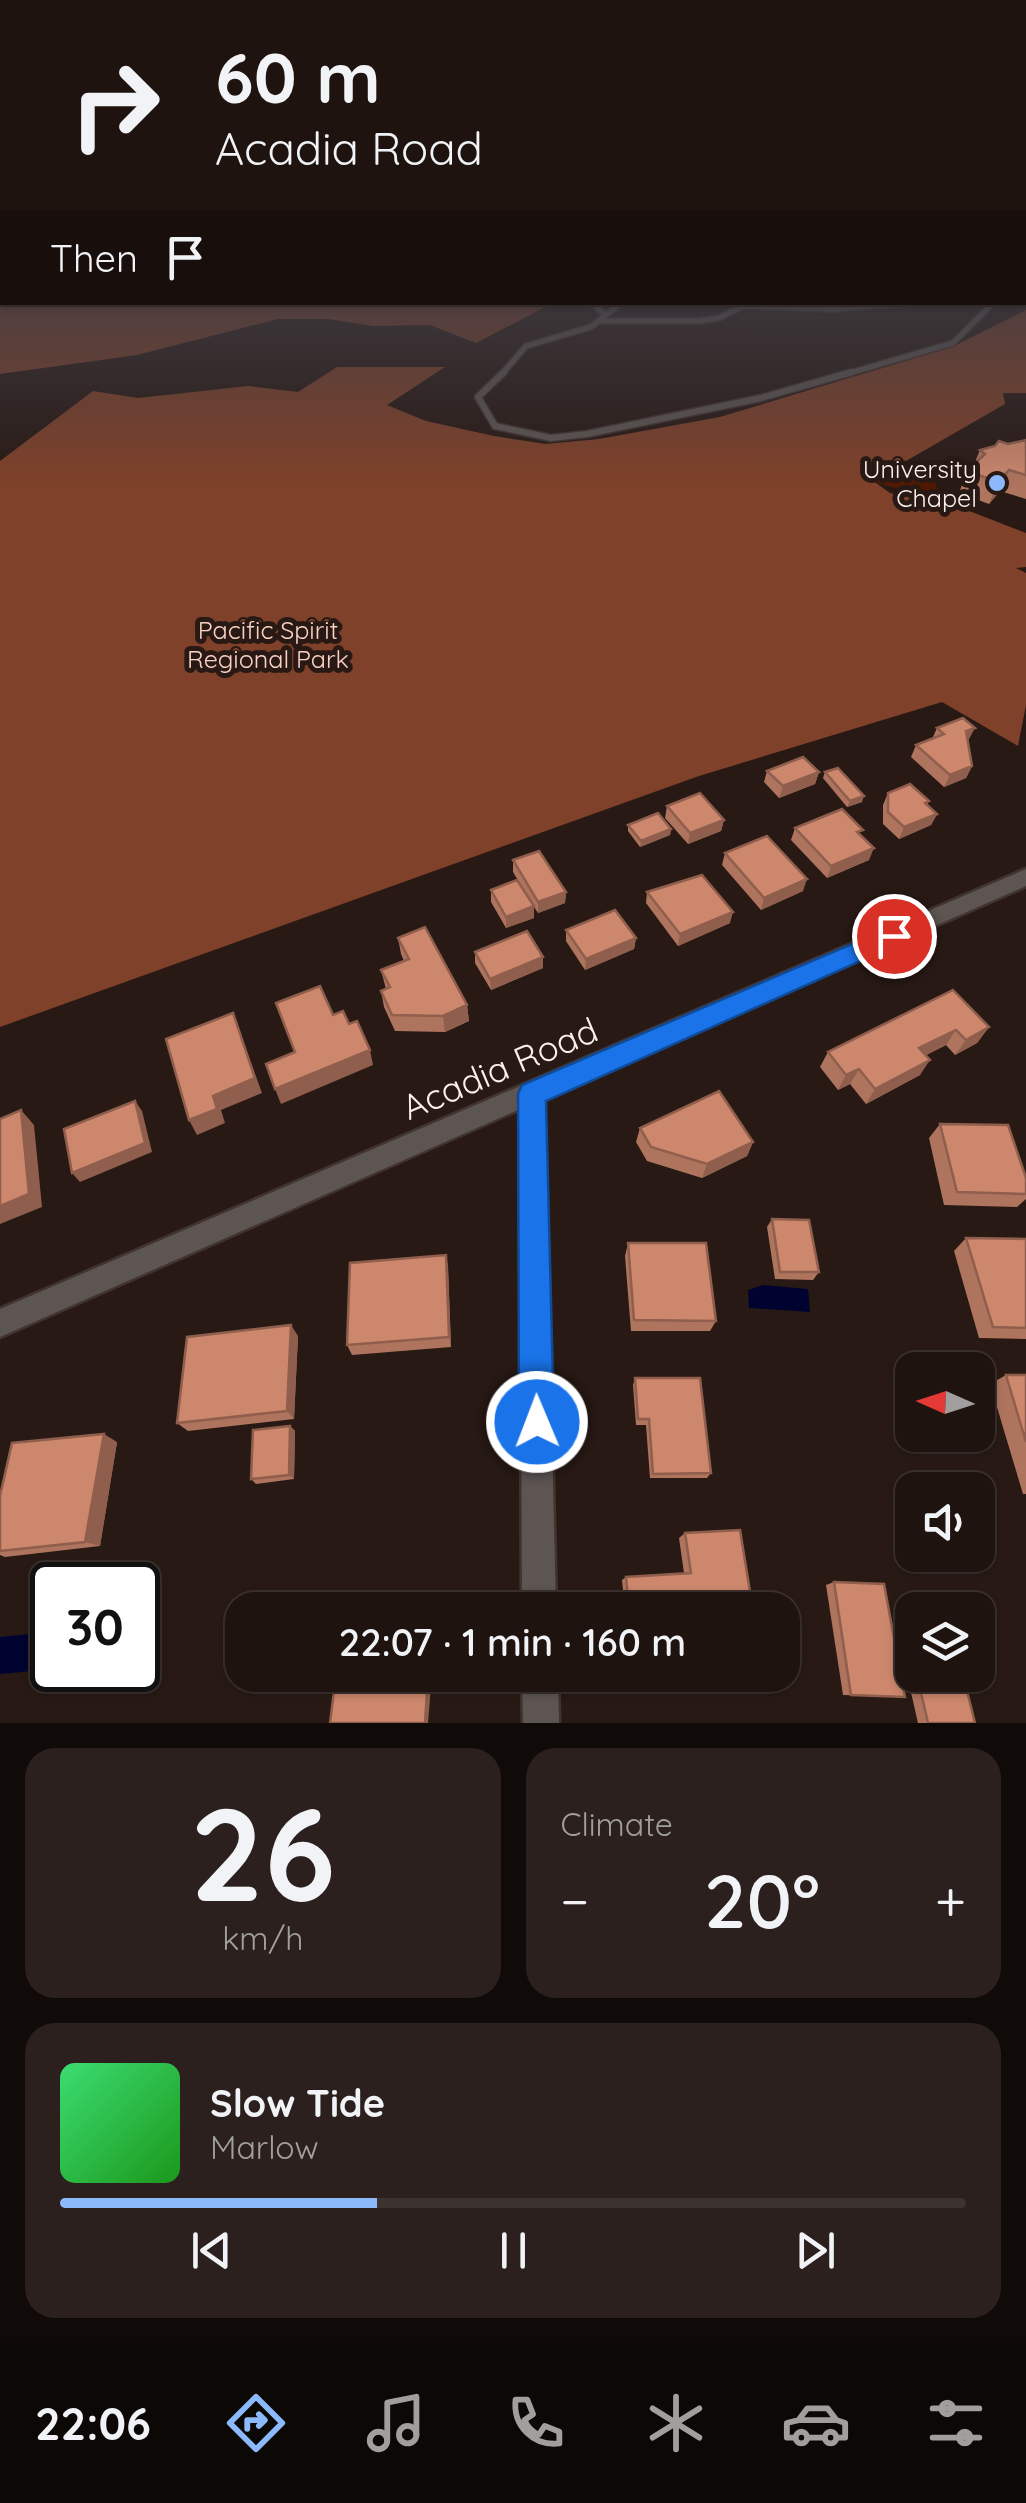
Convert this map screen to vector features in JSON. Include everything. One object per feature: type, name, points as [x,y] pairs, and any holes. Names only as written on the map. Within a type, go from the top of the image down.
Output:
[{"type":"street","name":"Acadia Road","points":[[0,1323],[1026,877]]},
{"type":"street","points":[[532,1094],[540,1592]]},
{"type":"street","points":[[540,1692],[541,1723]]},
{"type":"lane","points":[[575,328],[526,346],[514,364],[492,379],[478,397],[495,426],[552,438],[588,434],[761,398],[952,343],[967,328]]},
{"type":"shaded area","points":[[912,461],[928,466],[943,502],[868,480],[881,467],[902,472]]},
{"type":"green space","points":[[0,328],[241,328],[137,355],[0,374]]},
{"type":"green space","points":[[439,328],[504,328],[476,343]]},
{"type":"green space","name":"Pacific Spirit Regional Park","points":[[989,328],[1026,328],[1026,393],[1003,393],[1005,404],[899,465],[873,465],[865,475],[890,493],[972,512],[1026,533],[1026,567],[1016,568],[1026,573],[1026,705],[1018,746],[942,702],[699,776],[0,1027],[0,461],[93,391],[138,398],[248,386],[298,392],[337,367],[445,367],[387,405],[426,421],[546,444],[599,439],[720,417],[952,347]]},
{"type":"water","points":[[763,1285],[808,1289],[810,1312],[749,1308],[748,1290]]},
{"type":"water","points":[[30,1634],[30,1671],[0,1674],[0,1637]]},
{"type":"building","points":[[1026,440],[1026,475],[1009,470],[998,482],[967,471],[985,454],[980,450],[999,441],[1008,444]]},
{"type":"building","points":[[963,718],[975,728],[966,731],[972,766],[950,775],[916,745],[944,734],[937,728]]},
{"type":"building","points":[[803,757],[819,772],[783,786],[767,771]]},
{"type":"building","points":[[838,768],[864,796],[850,801],[825,772]]},
{"type":"building","points":[[910,784],[937,814],[904,827],[888,812],[888,793]]},
{"type":"building","points":[[700,793],[724,820],[690,833],[667,806]]},
{"type":"building","points":[[842,809],[874,848],[831,866],[795,828]]},
{"type":"building","points":[[658,813],[671,829],[641,841],[628,825]]},
{"type":"building","points":[[767,836],[807,879],[764,898],[725,853]]},
{"type":"building","points":[[539,851],[566,892],[538,902],[513,860]]},
{"type":"building","points":[[702,875],[733,912],[680,934],[647,892]]},
{"type":"building","points":[[517,880],[534,906],[506,917],[491,890]]},
{"type":"building","points":[[615,910],[636,938],[586,959],[566,930]]},
{"type":"building","points":[[425,927],[467,1005],[443,1016],[392,1015],[381,991],[390,987],[381,970],[409,959],[398,938]]},
{"type":"building","points":[[527,931],[543,957],[490,979],[475,952]]},
{"type":"building","points":[[320,986],[333,1015],[343,1011],[349,1024],[357,1021],[370,1050],[275,1089],[266,1064],[295,1052],[276,1003]]},
{"type":"building","points":[[953,990],[989,1027],[966,1040],[956,1030],[919,1048],[930,1060],[875,1089],[859,1069],[846,1075],[828,1052]]},
{"type":"building","points":[[233,1013],[255,1078],[213,1096],[217,1109],[189,1120],[166,1039]]},
{"type":"building","points":[[719,1091],[753,1142],[707,1164],[651,1147],[640,1128]]},
{"type":"building","points":[[135,1101],[145,1143],[72,1173],[64,1129]]},
{"type":"building","points":[[21,1110],[29,1194],[0,1206],[0,1119]]},
{"type":"building","points":[[940,1124],[1008,1125],[1026,1178],[1026,1194],[957,1192]]},
{"type":"building","points":[[772,1219],[809,1220],[819,1272],[780,1272]]},
{"type":"building","points":[[966,1238],[1026,1239],[1026,1328],[993,1327]]},
{"type":"building","points":[[628,1243],[706,1243],[716,1321],[634,1320]]},
{"type":"building","points":[[446,1255],[449,1337],[347,1345],[350,1263]]},
{"type":"building","points":[[291,1325],[287,1411],[177,1423],[187,1337]]},
{"type":"building","points":[[1006,1375],[1026,1375],[1026,1442]]},
{"type":"building","points":[[635,1378],[700,1378],[711,1473],[653,1474],[649,1419],[638,1419]]},
{"type":"building","points":[[290,1426],[289,1475],[251,1479],[253,1430]]},
{"type":"building","points":[[104,1434],[85,1542],[0,1551],[0,1496],[12,1443]]},
{"type":"building","points":[[740,1530],[750,1592],[627,1592],[626,1577],[691,1573],[685,1533]]},
{"type":"building","points":[[834,1582],[884,1584],[895,1643],[895,1692],[904,1692],[905,1697],[851,1695]]},
{"type":"building","points":[[334,1692],[427,1692],[425,1723],[330,1723]]},
{"type":"building","points":[[921,1692],[967,1692],[975,1723],[928,1723]]},
{"type":"place","name":"University Chapel","points":[[997,483]]},
{"type":"route","points":[[537,1422],[532,1094],[894,936]]}]
